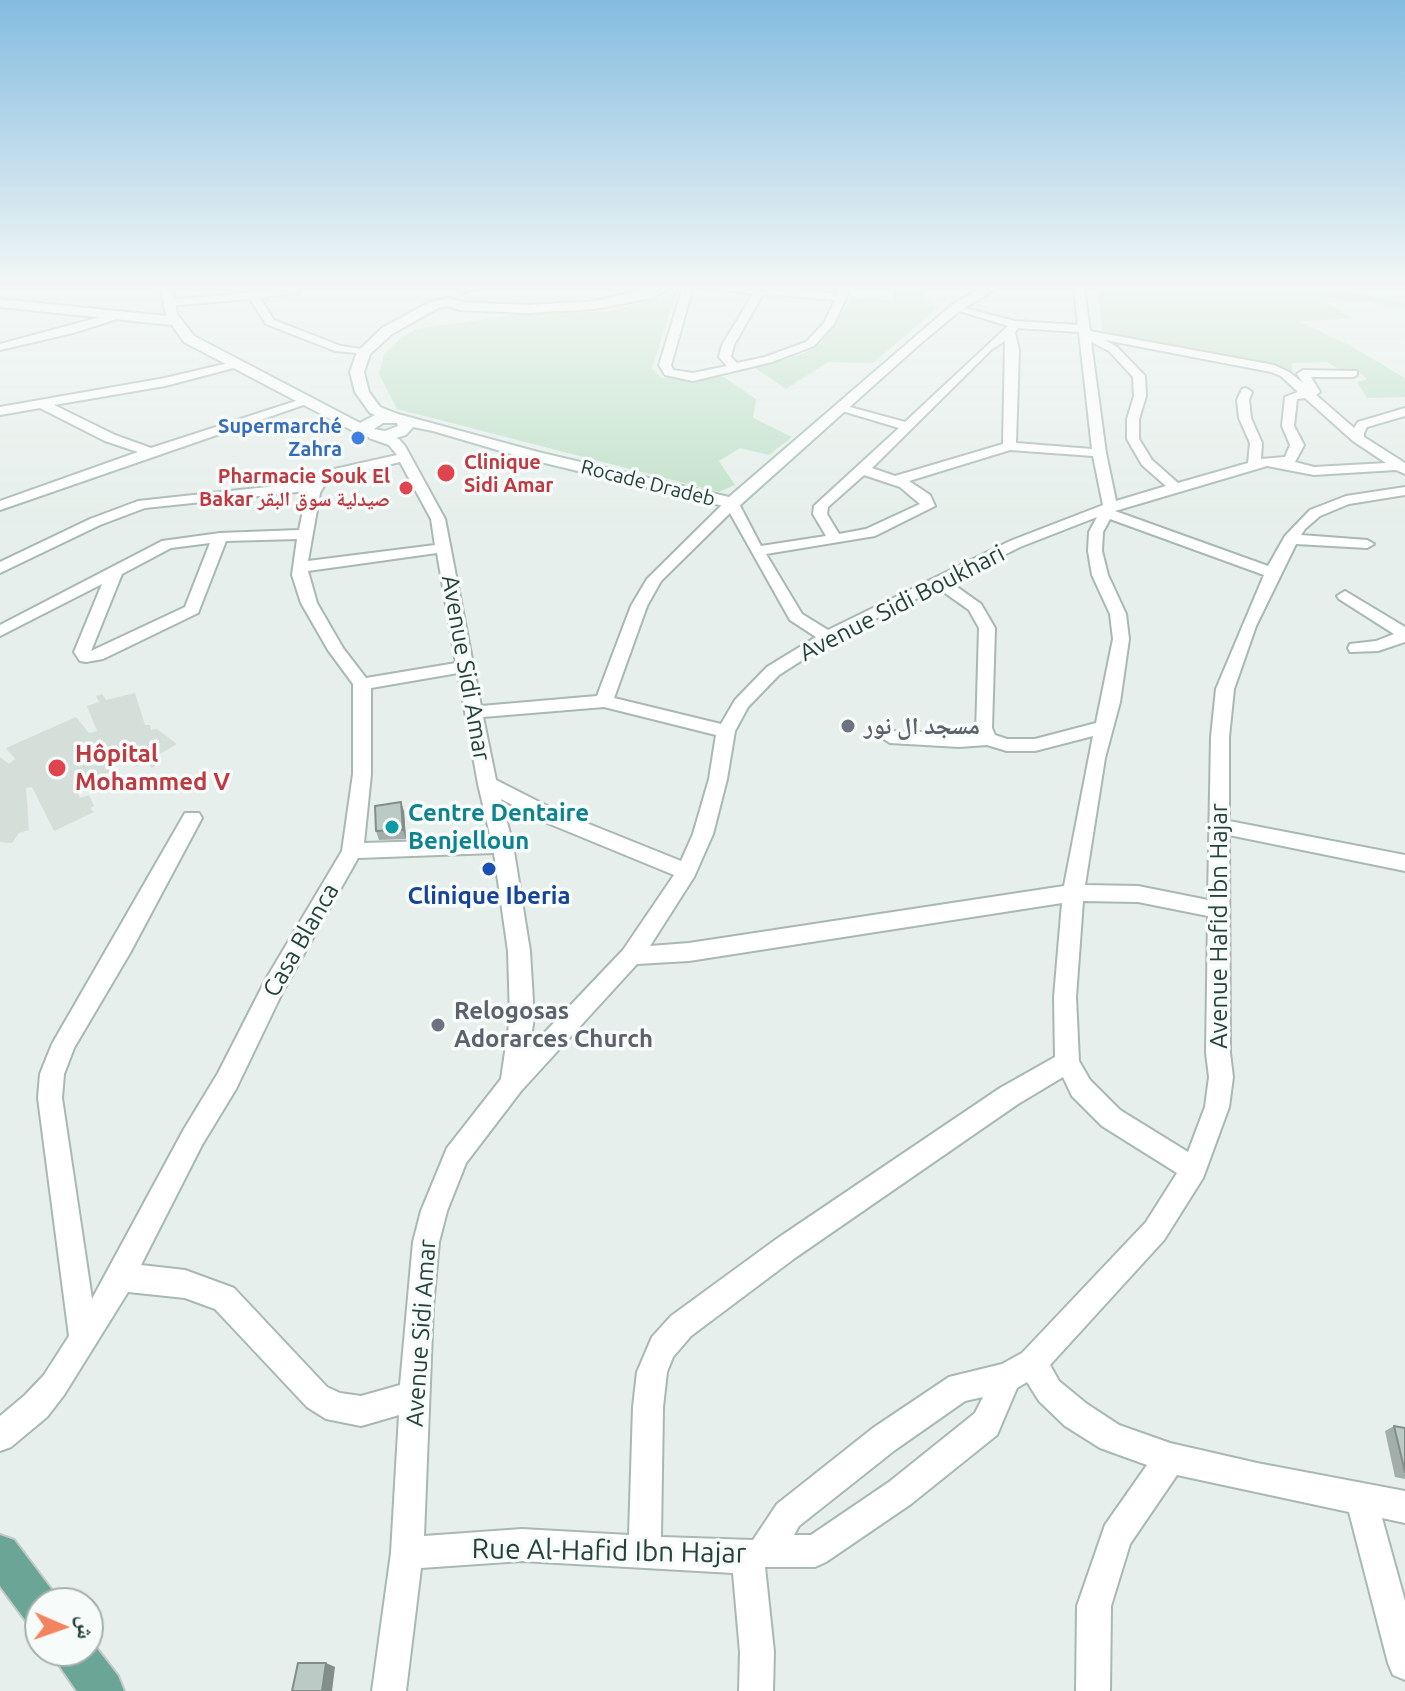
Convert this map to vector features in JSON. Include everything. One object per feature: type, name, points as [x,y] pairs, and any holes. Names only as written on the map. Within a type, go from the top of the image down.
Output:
[{"type":"main road","points":[[0,1554],[25,1587]]},
{"type":"main road","points":[[85,1667],[103,1691]]},
{"type":"street","points":[[0,411],[165,382],[229,366]]},
{"type":"street","points":[[240,366],[345,421],[372,424],[399,434]]},
{"type":"street","points":[[359,366],[357,372],[372,424]]},
{"type":"street","points":[[666,366],[665,370],[678,376],[693,377],[743,366]]},
{"type":"street","name":"Rocade Dradeb","points":[[604,701],[639,606],[655,579],[732,503],[890,366]]},
{"type":"street","points":[[835,539],[819,509],[969,366]]},
{"type":"street","points":[[1009,446],[1012,366]]},
{"type":"street","points":[[1088,366],[1109,510],[1096,532],[1095,551],[1100,575],[1118,614],[1121,639],[1105,727],[1096,758],[1073,893],[1065,997],[1067,1062],[1081,1088],[1111,1118],[1194,1169]]},
{"type":"street","points":[[1129,366],[1139,376],[1140,396],[1133,419],[1133,439],[1143,458],[1177,489]]},
{"type":"street","points":[[1265,366],[1285,374],[1333,418],[1402,468]]},
{"type":"street","points":[[1333,418],[1303,374],[1353,373]]},
{"type":"street","points":[[1246,392],[1243,400],[1245,418],[1256,443],[1254,465]]},
{"type":"street","points":[[1284,463],[1290,459],[1297,445],[1288,426],[1291,397],[1305,394]]},
{"type":"street","points":[[0,506],[150,452],[306,402]]},
{"type":"street","points":[[44,405],[110,438],[150,452]]},
{"type":"street","points":[[843,407],[908,427]]},
{"type":"street","points":[[1358,438],[1362,425],[1405,412]]},
{"type":"street","name":"Rocade Dradeb","points":[[372,424],[399,434],[424,424],[534,456],[732,503],[796,617],[829,636]]},
{"type":"street","points":[[0,568],[95,522],[143,504],[315,486],[399,434]]},
{"type":"street","name":"Avenue Sidi Amar","points":[[392,1685],[407,1553],[422,1273],[434,1211],[456,1156],[512,1083],[522,1018],[521,979],[503,845],[487,784],[444,548],[435,510],[399,434]]},
{"type":"street","points":[[897,480],[1009,446],[1099,453]]},
{"type":"street","name":"Avenue Sidi Boukhari","points":[[512,1083],[631,956],[687,872],[711,806],[726,731],[741,704],[761,681],[829,636],[1015,544],[1109,510],[1254,465],[1284,463],[1314,471],[1402,468]]},
{"type":"street","points":[[757,551],[875,532],[928,506],[925,498],[897,480],[863,470]]},
{"type":"street","points":[[315,486],[300,567],[309,603],[336,650],[362,684],[465,667]]},
{"type":"street","name":"Avenue Hafid Ibn Hajar","points":[[1020,1370],[1155,1231],[1194,1169],[1217,1107],[1221,1077],[1218,1053],[1220,737],[1225,689],[1248,626],[1290,539],[1309,517],[1323,509],[1366,495],[1405,491]]},
{"type":"street","points":[[1109,510],[1272,573]]},
{"type":"street","points":[[0,631],[167,544],[220,537],[305,534]]},
{"type":"street","points":[[115,571],[82,652],[86,657],[97,655],[192,610],[220,537]]},
{"type":"street","points":[[1290,539],[1367,544]]},
{"type":"street","points":[[300,567],[444,548]]},
{"type":"street","points":[[941,583],[975,607],[987,628],[983,728],[987,739]]},
{"type":"street","points":[[1345,596],[1405,635]]},
{"type":"street","points":[[1356,648],[1378,646],[1405,635]]},
{"type":"street","name":"Casa Blanca","points":[[0,1436],[45,1395],[84,1339],[227,1081],[274,986],[352,851],[362,774],[362,684]]},
{"type":"street","points":[[473,712],[604,701],[726,731]]},
{"type":"street","points":[[890,737],[959,741],[987,739],[1007,745],[1035,745],[1105,727]]},
{"type":"street","points":[[487,784],[552,817],[687,872]]},
{"type":"street","points":[[84,1339],[50,1098],[52,1074],[64,1044],[192,818]]},
{"type":"street","points":[[1220,826],[1405,863]]},
{"type":"street","points":[[352,851],[503,845]]},
{"type":"street","points":[[631,956],[715,949],[1073,893],[1138,894],[1219,910]]},
{"type":"street","points":[[645,1552],[648,1407],[652,1372],[662,1347],[681,1326],[785,1249],[1009,1096],[1067,1062]]},
{"type":"street","points":[[121,1277],[185,1284],[224,1298],[317,1397],[337,1408],[361,1411],[415,1396]]},
{"type":"street","points":[[1020,1370],[1076,1415],[1111,1437],[1170,1458],[1405,1507]]},
{"type":"street","name":"Rue Al-Hafid Ibn Hajar","points":[[407,1553],[522,1545],[645,1552],[756,1554],[815,1551],[900,1493],[986,1424],[1020,1370]]},
{"type":"street","name":"Rue Al-Hafid Ibn Hajar","points":[[756,1554],[788,1515],[884,1439],[959,1387],[1020,1370]]},
{"type":"street","points":[[1093,1691],[1094,1606],[1116,1536],[1170,1458]]},
{"type":"street","points":[[1361,1499],[1405,1663]]},
{"type":"street","points":[[756,1554],[756,1691]]},
{"type":"shaded area","name":"Hôpital Mohammed V","points":[[135,693],[145,725],[150,725],[151,730],[157,729],[177,744],[153,758],[159,764],[152,768],[146,762],[136,767],[109,748],[103,750],[116,769],[75,788],[80,798],[89,795],[94,806],[90,808],[94,812],[54,831],[32,787],[26,788],[29,830],[19,833],[12,843],[0,842],[0,757],[9,764],[15,759],[6,748],[76,717],[89,733],[97,731],[87,706],[99,702],[96,696],[102,694],[106,700]]},
{"type":"green space","points":[[381,366],[653,366],[662,378],[724,377],[756,399],[753,418],[792,437],[769,455],[740,448],[719,461],[735,485],[719,492],[397,409],[379,374]]},
{"type":"green space","points":[[762,366],[822,366],[786,389],[755,368]]},
{"type":"green space","points":[[1264,366],[1292,366],[1292,372]]},
{"type":"green space","points":[[1334,366],[1385,366],[1405,378],[1405,397],[1367,398],[1357,382],[1367,379],[1359,372],[1342,371]]},
{"type":"building","points":[[401,802],[403,830],[376,831],[375,806]]},
{"type":"building","points":[[1394,1426],[1405,1428],[1405,1472]]},
{"type":"building","points":[[298,1663],[326,1663],[322,1691],[292,1691]]},
{"type":"place","name":"Supermarché Zahra","points":[[358,438]]},
{"type":"place","name":"Clinique Sidi Amar","points":[[446,473]]},
{"type":"place","name":"Pharmacie Souk El Bakar صيدلية سوق البقر","points":[[406,488]]},
{"type":"place","name":"مسجد ال نور","points":[[848,726]]},
{"type":"place","name":"Hôpital Mohammed V","points":[[57,768]]},
{"type":"place","name":"Centre Dentaire Benjelloun","points":[[392,827]]},
{"type":"place","name":"Clinique Iberia","points":[[489,869]]},
{"type":"place","name":"Relogosas Adorarces Church","points":[[438,1025]]}]
